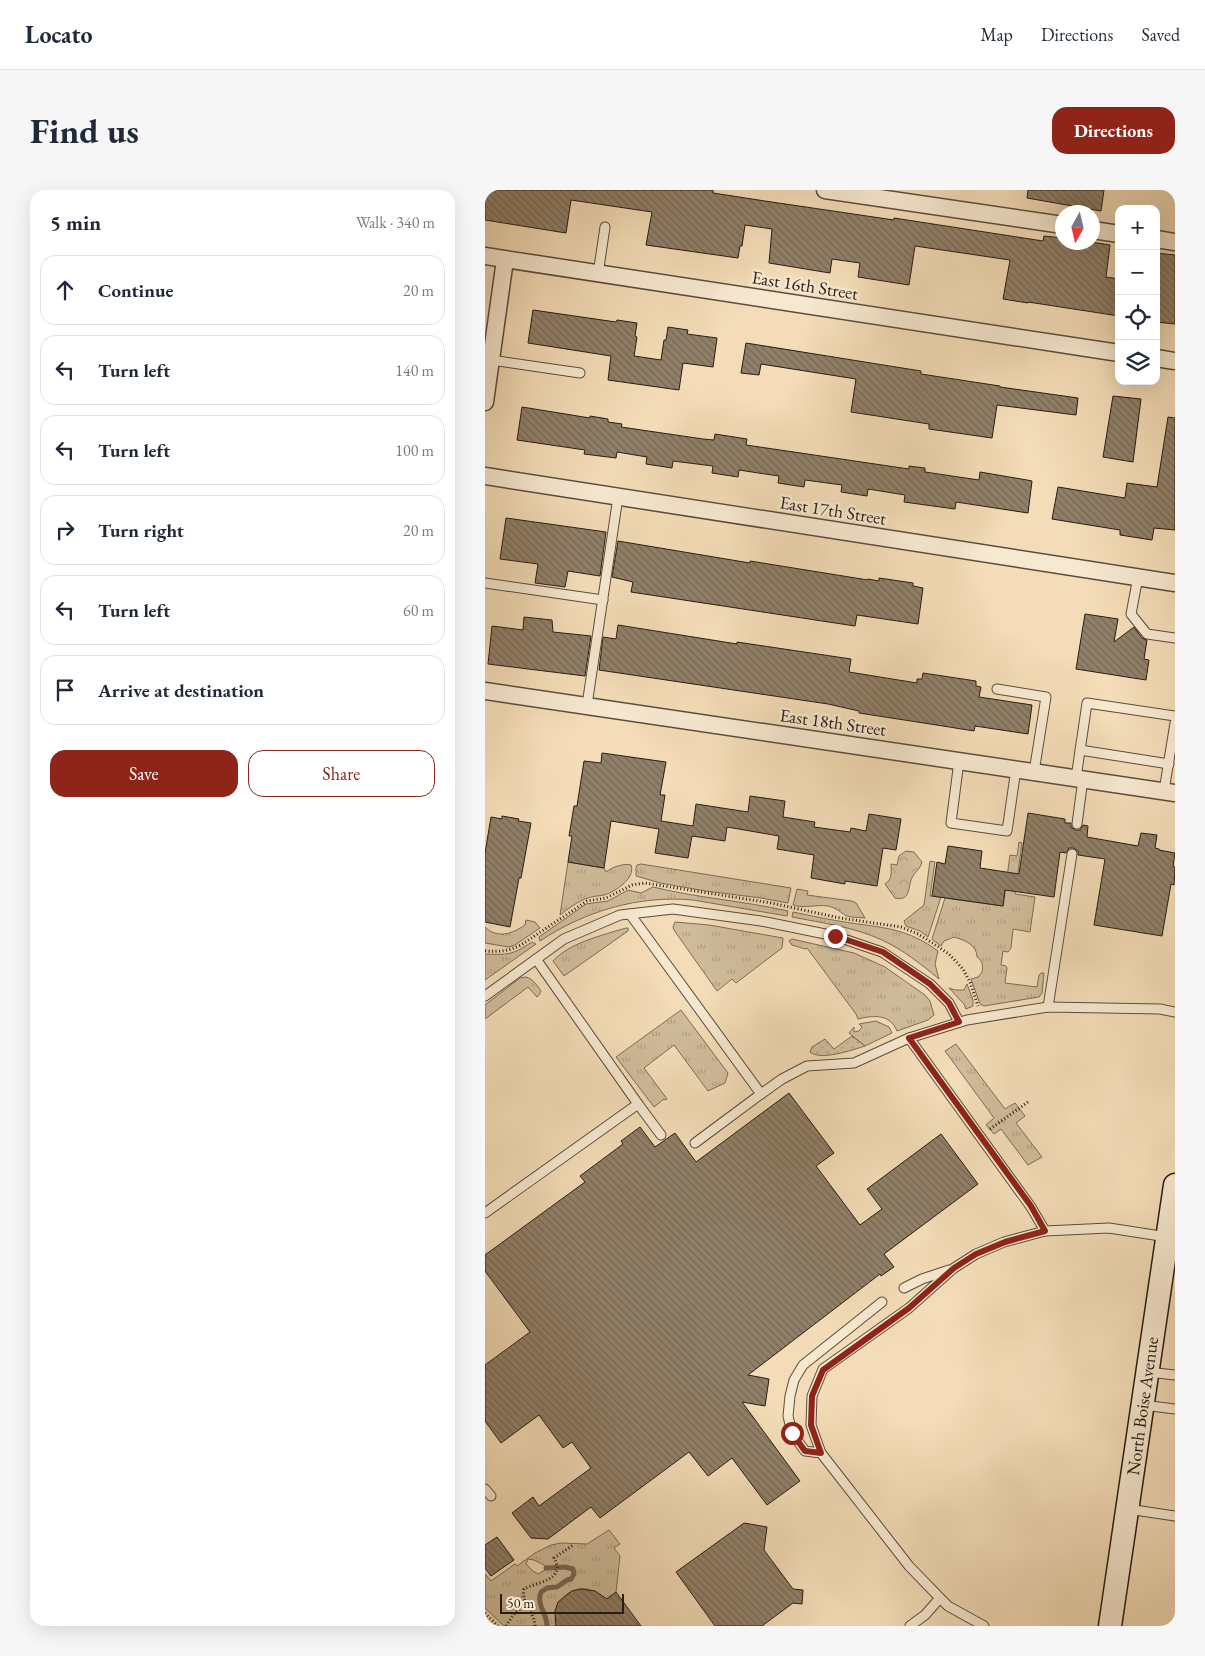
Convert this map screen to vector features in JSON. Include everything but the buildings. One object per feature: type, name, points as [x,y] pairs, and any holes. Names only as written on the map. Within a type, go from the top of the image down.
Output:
[{"type":"street","points":[[825,190],[1055,224]]},
{"type":"street","points":[[1100,231],[1115,233]]},
{"type":"street","points":[[1160,240],[1175,242]]},
{"type":"street","name":"East 16th Street","points":[[485,256],[1115,352]]},
{"type":"street","points":[[485,402],[505,260]]},
{"type":"street","points":[[1160,359],[1175,361]]},
{"type":"street","name":"East 17th Street","points":[[485,476],[1175,583]]},
{"type":"street","name":"East 18th Street","points":[[485,691],[1170,792]]},
{"type":"street","name":"North Boise Avenue","points":[[1110,1626],[1147,1372],[1171,1238],[1175,1185]]},
{"type":"lane","points":[[598,274],[605,227]]},
{"type":"lane","points":[[491,360],[580,373]]},
{"type":"lane","points":[[587,706],[618,497]]},
{"type":"lane","points":[[1138,577],[1131,614],[1147,634],[1175,638]]},
{"type":"lane","points":[[485,583],[603,600]]},
{"type":"lane","points":[[997,689],[1046,697],[1034,772]]},
{"type":"lane","points":[[1077,824],[1080,750],[1087,703],[1175,716]]},
{"type":"lane","points":[[1170,792],[1169,764],[1175,723]]},
{"type":"lane","points":[[1080,750],[1169,764]]},
{"type":"lane","points":[[959,761],[951,823],[1007,831],[1016,769]]},
{"type":"lane","points":[[1049,1007],[1073,854]]},
{"type":"lane","points":[[485,996],[564,939],[620,915],[673,909],[761,921],[843,939],[883,952],[930,984],[949,1003],[959,1022]]},
{"type":"lane","points":[[630,914],[761,1094]]},
{"type":"lane","points":[[535,959],[661,1135]]},
{"type":"lane","points":[[695,1143],[782,1079],[807,1066],[854,1063],[909,1038],[959,1022],[1049,1007],[1159,1009],[1175,1012]]},
{"type":"lane","points":[[909,1038],[1031,1206],[1045,1231]]},
{"type":"lane","points":[[485,1213],[638,1104]]},
{"type":"lane","points":[[984,1626],[948,1606],[939,1598],[909,1566],[821,1453],[811,1425],[812,1396],[823,1370],[909,1308],[954,1268],[976,1254],[1005,1242],[1045,1231],[1109,1228],[1171,1238]]},
{"type":"lane","points":[[904,1288],[921,1279],[954,1268]]},
{"type":"lane","points":[[821,1453],[805,1451],[792,1433],[789,1416],[790,1396],[794,1380],[803,1365],[883,1302]]},
{"type":"lane","points":[[1147,1372],[1175,1376]]},
{"type":"lane","points":[[1143,1405],[1175,1409]]},
{"type":"lane","points":[[1127,1509],[1175,1516]]},
{"type":"lane","points":[[910,1626],[925,1615],[939,1598]]},
{"type":"path","points":[[981,1137],[1028,1102]]},
{"type":"path","points":[[535,1626],[534,1617],[524,1599],[524,1589],[530,1585],[542,1584],[548,1580],[556,1568],[554,1558],[573,1546]]},
{"type":"path","points":[[506,1626],[514,1613],[523,1607],[528,1607]]},
{"type":"path","points":[[485,1613],[499,1626]]},
{"type":"green space","points":[[1019,842],[1022,843],[1015,894],[1035,897],[1030,932],[1013,929],[1011,948],[1008,952],[1003,951],[1001,965],[1007,968],[1005,983],[1037,987],[1039,975],[1044,973],[1042,993],[1039,997],[984,1006],[980,1004],[971,979],[978,977],[982,972],[981,962],[973,946],[966,941],[954,937],[944,941],[941,946],[932,939],[945,898],[1003,906],[1010,855],[1017,856]]},
{"type":"green space","points":[[906,851],[914,852],[922,862],[911,880],[907,895],[900,899],[895,898],[885,884],[890,878],[891,864],[897,865],[899,856]]},
{"type":"green space","points":[[930,861],[935,862],[930,896],[941,897],[928,937],[920,931],[906,926],[904,921],[924,905]]},
{"type":"green space","points":[[568,862],[604,868],[606,872],[615,867],[625,865],[631,865],[632,870],[628,879],[614,891],[584,899],[560,915]]},
{"type":"green space","points":[[641,864],[791,888],[788,903],[660,883],[636,876],[637,865]]},
{"type":"green space","points":[[653,887],[788,911],[787,916],[693,900],[653,900],[613,907],[575,921],[540,941],[539,937],[586,904],[608,901],[628,890],[641,893]]},
{"type":"green space","points":[[797,889],[808,891],[807,895],[852,901],[856,903],[865,918],[847,916],[828,906],[802,907],[793,905]]},
{"type":"green space","points":[[793,912],[836,921],[886,928],[917,938],[938,951],[935,964],[939,979],[912,958],[882,940],[827,923],[792,917]]},
{"type":"green space","points":[[526,920],[535,922],[540,928],[515,945],[509,947],[485,943],[485,927],[494,933],[505,934],[525,925]]},
{"type":"green space","points":[[675,922],[709,925],[783,938],[782,948],[736,983],[732,979],[717,991],[674,930]]},
{"type":"green space","points":[[628,928],[628,931],[564,976],[553,961],[577,944]]},
{"type":"green space","points":[[792,939],[854,953],[885,967],[925,995],[930,1001],[934,1015],[928,1020],[897,1031],[890,1021],[881,1017],[858,1019],[807,948],[792,945],[789,941]]},
{"type":"green space","points":[[532,942],[536,944],[485,980],[485,954],[510,953]]},
{"type":"green space","points":[[526,977],[533,981],[541,991],[539,995],[537,997],[528,987],[485,1019],[485,1005],[520,978]]},
{"type":"green space","points":[[967,984],[973,1000],[973,1006],[966,1009],[964,1004],[949,988],[964,990]]},
{"type":"green space","points":[[681,1010],[728,1073],[725,1083],[708,1091],[674,1045],[644,1068],[667,1099],[664,1099],[654,1107],[616,1057]]},
{"type":"green space","points":[[876,1021],[889,1027],[892,1033],[865,1046],[849,1033],[854,1027],[854,1032],[859,1031],[862,1027],[859,1024]]},
{"type":"green space","points":[[852,1036],[865,1046],[829,1055],[810,1052],[812,1047],[825,1039],[834,1049]]},
{"type":"green space","points":[[956,1044],[1005,1109],[1015,1103],[1025,1116],[1016,1123],[1042,1157],[1028,1165],[1001,1129],[994,1134],[986,1125],[994,1118],[945,1051]]},
{"type":"green space","points":[[609,1530],[620,1544],[614,1548],[620,1556],[616,1592],[605,1600],[597,1593],[588,1589],[570,1592],[558,1605],[555,1615],[556,1626],[504,1626],[485,1608],[485,1574],[491,1581],[515,1564],[517,1566],[535,1553],[551,1545],[561,1543],[587,1544]],"holes":[[[528,1559],[537,1561],[545,1566],[545,1570],[538,1574],[533,1571],[526,1564]]]},
{"type":"waterway","points":[[546,1568],[565,1567],[573,1569],[574,1574],[571,1579],[557,1587],[547,1588],[541,1592],[540,1601],[547,1626]]},
{"type":"route","points":[[792,1433],[805,1451],[821,1453],[811,1425],[812,1396],[823,1370],[909,1308],[954,1268],[976,1254],[1005,1242],[1045,1231],[1031,1206],[909,1038],[959,1022],[949,1003],[930,984],[883,952],[835,936]]}]
